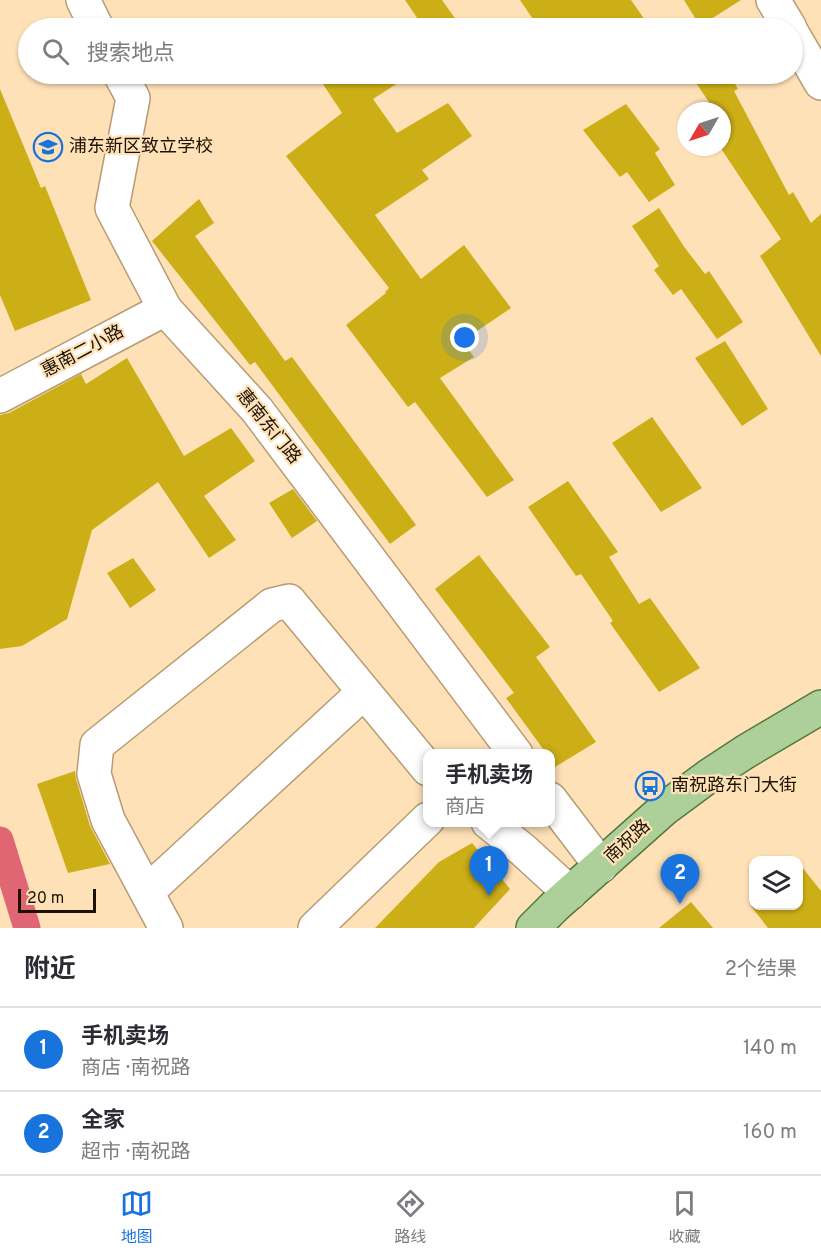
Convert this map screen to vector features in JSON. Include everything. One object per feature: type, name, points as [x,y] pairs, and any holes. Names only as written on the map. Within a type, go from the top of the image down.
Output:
[{"type":"main road","name":"南祝路","points":[[533,928],[664,808],[745,752],[821,707]]},
{"type":"street","points":[[82,0],[92,18]]},
{"type":"street","points":[[773,0],[784,18]]},
{"type":"street","points":[[803,49],[819,72]]},
{"type":"street","name":"惠南东门路","points":[[125,84],[133,98],[112,208],[165,309],[257,410],[513,749]]},
{"type":"street","name":"惠南二小路","points":[[0,396],[165,309]]},
{"type":"street","points":[[166,928],[108,820],[94,774],[97,745],[272,605],[289,601],[423,763]]},
{"type":"street","points":[[147,892],[364,692]]},
{"type":"street","points":[[555,806],[601,866]]},
{"type":"street","points":[[315,928],[423,824]]},
{"type":"street","points":[[494,827],[570,893]]},
{"type":"building","points":[[405,0],[442,0],[455,18],[417,18]]},
{"type":"building","points":[[520,0],[631,0],[644,18],[532,18]]},
{"type":"building","points":[[684,0],[741,0],[713,18],[695,18]]},
{"type":"building","points":[[323,84],[396,84],[373,99],[397,133],[448,103],[472,136],[422,170],[429,179],[375,215],[421,279],[464,245],[511,308],[462,341],[474,357],[440,378],[514,480],[487,497],[415,402],[408,407],[346,325],[386,293],[389,288],[286,156],[342,113]]},
{"type":"building","points":[[697,84],[735,84],[738,89],[734,91],[789,195],[793,192],[811,223],[821,214],[821,356],[760,256],[781,239],[726,156],[731,156],[731,102],[709,102]]},
{"type":"building","points":[[0,89],[41,188],[45,186],[91,300],[15,331],[0,295]]},
{"type":"building","points":[[626,104],[660,149],[655,153],[675,185],[649,202],[627,172],[620,177],[583,130]]},
{"type":"building","points":[[199,199],[214,223],[195,236],[285,361],[292,357],[416,525],[390,544],[255,362],[250,365],[152,241]]},
{"type":"building","points":[[659,208],[705,274],[709,271],[743,322],[717,339],[681,289],[673,295],[654,270],[659,266],[632,226]]},
{"type":"building","points":[[725,341],[768,409],[742,426],[695,358]]},
{"type":"building","points":[[127,358],[184,456],[231,428],[255,461],[204,496],[236,540],[209,558],[158,482],[92,530],[67,619],[22,646],[0,649],[0,415],[9,413],[81,374],[86,384]]},
{"type":"building","points":[[652,417],[702,488],[661,512],[612,443]]},
{"type":"building","points":[[568,481],[618,552],[609,557],[639,604],[650,598],[700,668],[659,692],[610,623],[613,621],[581,574],[576,576],[528,507]]},
{"type":"building","points":[[293,489],[317,521],[292,538],[269,503]]},
{"type":"building","points":[[479,555],[550,647],[536,657],[596,742],[555,767],[555,749],[543,749],[506,698],[514,693],[435,589]]},
{"type":"building","points":[[133,558],[156,590],[130,608],[107,573]]},
{"type":"building","points":[[75,771],[90,826],[110,864],[68,873],[37,784]]},
{"type":"building","points":[[472,843],[510,889],[474,928],[375,928],[439,862]]},
{"type":"building","points":[[803,868],[821,891],[821,928],[768,928],[754,910],[803,910]]},
{"type":"building","points":[[691,902],[713,928],[659,928]]},
{"type":"waterway","points":[[0,840],[27,928]]},
{"type":"place","name":"浦东新区致立学校","points":[[48,147]]},
{"type":"place","name":"南祝路东门大街","points":[[650,786]]},
{"type":"place","name":"手机卖场","points":[[489,896]]},
{"type":"place","name":"全家","points":[[680,904]]}]
